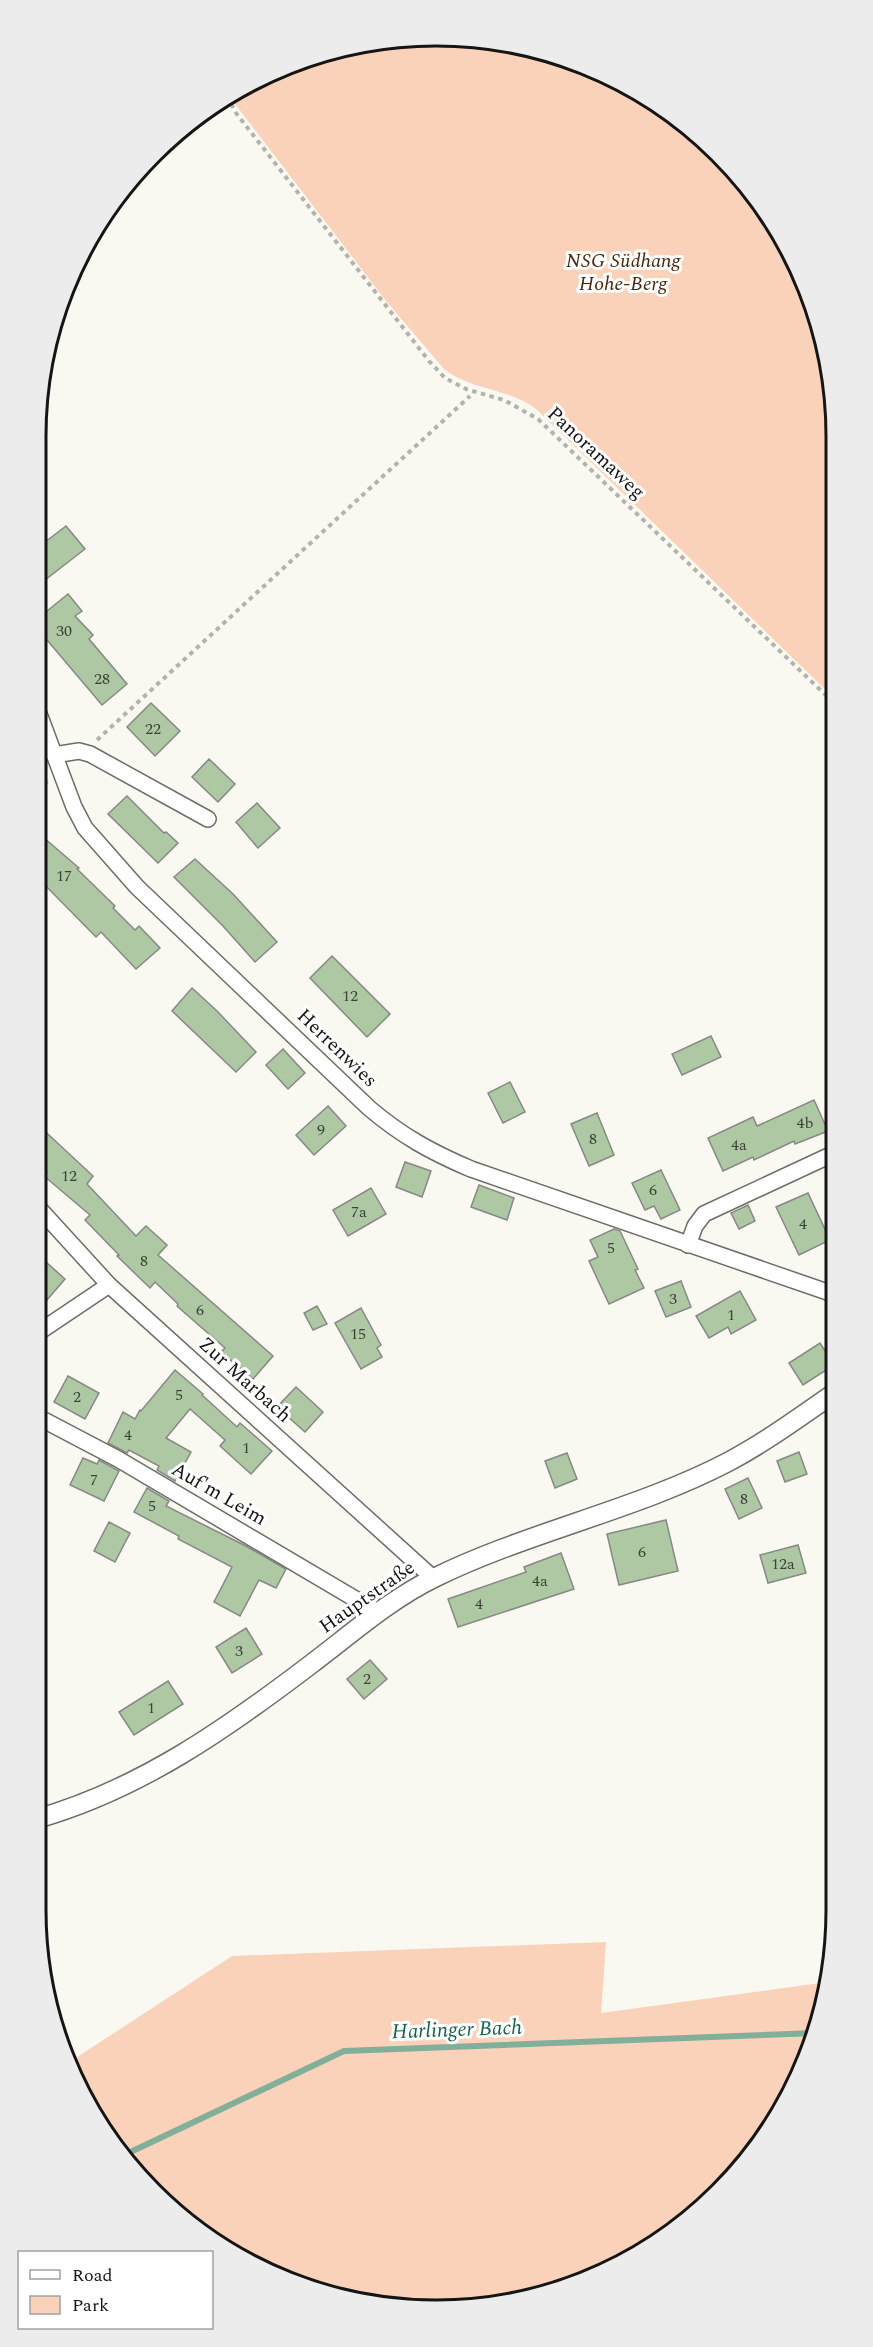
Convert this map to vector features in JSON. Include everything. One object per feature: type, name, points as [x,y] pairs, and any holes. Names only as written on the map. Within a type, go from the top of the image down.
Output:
[{"type":"street","name":"Herrenwies","points":[[46,733],[85,828],[107,854],[137,887],[369,1108],[395,1130],[429,1151],[471,1169],[826,1292]]},
{"type":"street","points":[[54,755],[79,751],[90,754],[208,819]]},
{"type":"street","points":[[688,1245],[695,1226],[704,1214],[826,1157]]},
{"type":"street","name":"Zur Marbach","points":[[46,1216],[109,1285],[433,1578]]},
{"type":"street","points":[[46,1328],[109,1285]]},
{"type":"street","name":"Hauptstraße","points":[[46,1815],[116,1788],[178,1758],[285,1684],[379,1613],[433,1578],[678,1484],[727,1462],[771,1437],[826,1399]]},
{"type":"street","name":"Auf'm Leim","points":[[46,1421],[137,1471],[379,1613]]},
{"type":"path","name":"Panoramaweg","points":[[232,105],[429,361],[445,378],[466,389],[504,400],[538,419],[826,695]]},
{"type":"path","points":[[90,754],[97,740],[470,396]]},
{"type":"green space","name":"NSG Südhang Hohe-Berg","points":[[411,47],[462,47],[513,54],[586,76],[653,112],[694,143],[730,179],[761,220],[774,242],[797,287],[819,360],[826,411],[826,690],[535,408],[512,396],[454,376],[444,369],[386,301],[235,104],[287,76],[336,60],[360,54]]},
{"type":"green space","points":[[606,1942],[601,2013],[820,1983],[806,2036],[774,2106],[730,2168],[694,2204],[674,2220],[632,2248],[562,2280],[513,2293],[487,2297],[462,2300],[411,2300],[360,2293],[311,2280],[264,2260],[220,2235],[179,2204],[143,2168],[112,2127],[87,2083],[75,2058],[232,1956]]},
{"type":"building","points":[[66,526],[85,549],[46,579],[46,541]]},
{"type":"building","points":[[68,594],[82,611],[75,616],[93,635],[89,639],[127,684],[102,705],[46,639],[46,612]]},
{"type":"building","points":[[151,703],[180,731],[155,756],[127,727]]},
{"type":"building","points":[[209,759],[235,784],[218,802],[192,777]]},
{"type":"building","points":[[127,796],[164,833],[166,832],[178,843],[158,863],[108,814]]},
{"type":"building","points":[[257,803],[280,828],[258,848],[236,822]]},
{"type":"building","points":[[46,840],[79,868],[77,869],[115,906],[113,908],[135,930],[139,926],[160,948],[136,969],[101,932],[96,937],[46,886]]},
{"type":"building","points":[[195,859],[233,894],[277,942],[255,962],[174,877]]},
{"type":"building","points":[[332,956],[390,1014],[367,1037],[310,978]]},
{"type":"building","points":[[192,988],[256,1052],[236,1072],[172,1011]]},
{"type":"building","points":[[711,1036],[721,1057],[682,1075],[672,1054]]},
{"type":"building","points":[[283,1049],[305,1073],[288,1089],[266,1065]]},
{"type":"building","points":[[510,1082],[525,1112],[503,1123],[488,1093]]},
{"type":"building","points":[[814,1100],[826,1127],[826,1132],[795,1144],[794,1141],[754,1160],[753,1157],[723,1171],[708,1138],[753,1117],[757,1126]]},
{"type":"building","points":[[328,1106],[346,1126],[314,1155],[296,1135]]},
{"type":"building","points":[[597,1113],[614,1155],[589,1166],[571,1124]]},
{"type":"building","points":[[46,1132],[93,1176],[87,1184],[136,1236],[146,1226],[167,1245],[158,1255],[273,1356],[253,1379],[221,1352],[225,1348],[177,1306],[178,1304],[155,1282],[150,1288],[117,1256],[119,1255],[85,1220],[90,1215],[46,1178]]},
{"type":"building","points":[[405,1162],[431,1171],[422,1197],[396,1187]]},
{"type":"building","points":[[661,1170],[680,1210],[661,1219],[654,1206],[645,1210],[632,1183]]},
{"type":"building","points":[[479,1185],[514,1198],[507,1220],[471,1207]]},
{"type":"building","points":[[371,1188],[386,1214],[348,1236],[333,1210]]},
{"type":"building","points":[[808,1193],[826,1231],[826,1242],[799,1255],[776,1207]]},
{"type":"building","points":[[748,1205],[755,1221],[739,1229],[731,1213]]},
{"type":"building","points":[[614,1229],[620,1231],[638,1269],[635,1270],[644,1288],[609,1304],[589,1261],[598,1257],[590,1240]]},
{"type":"building","points":[[46,1262],[65,1279],[46,1299]]},
{"type":"building","points":[[681,1281],[691,1307],[666,1317],[655,1291]]},
{"type":"building","points":[[740,1291],[756,1320],[731,1334],[728,1327],[709,1338],[696,1316]]},
{"type":"building","points":[[317,1306],[327,1324],[313,1330],[304,1313]]},
{"type":"building","points":[[361,1308],[381,1345],[377,1348],[382,1357],[361,1369],[335,1323]]},
{"type":"building","points":[[820,1343],[826,1352],[826,1370],[803,1385],[789,1363]]},
{"type":"building","points":[[175,1370],[237,1427],[240,1423],[272,1451],[251,1474],[220,1446],[225,1440],[190,1409],[166,1438],[191,1452],[175,1481],[157,1470],[159,1466],[129,1450],[127,1453],[108,1443],[123,1412],[135,1419],[140,1410]]},
{"type":"building","points":[[68,1376],[99,1393],[85,1419],[54,1402]]},
{"type":"building","points":[[296,1387],[323,1412],[305,1432],[277,1407]]},
{"type":"building","points":[[799,1452],[807,1474],[785,1482],[777,1461]]},
{"type":"building","points":[[567,1453],[577,1479],[555,1488],[545,1461]]},
{"type":"building","points":[[83,1458],[97,1464],[99,1460],[119,1471],[104,1501],[70,1485]]},
{"type":"building","points":[[748,1478],[762,1508],[739,1519],[725,1489]]},
{"type":"building","points":[[147,1488],[169,1501],[166,1506],[286,1569],[276,1588],[259,1580],[240,1616],[214,1602],[232,1567],[178,1539],[179,1536],[134,1512]]},
{"type":"building","points":[[666,1520],[678,1571],[619,1585],[607,1534]]},
{"type":"building","points":[[109,1522],[130,1533],[115,1562],[94,1551]]},
{"type":"building","points":[[798,1545],[806,1573],[768,1583],[760,1555]]},
{"type":"building","points":[[561,1553],[574,1589],[458,1627],[448,1599],[526,1572],[524,1567]]},
{"type":"building","points":[[246,1628],[262,1654],[232,1673],[216,1647]]},
{"type":"building","points":[[370,1660],[387,1679],[364,1699],[347,1679]]},
{"type":"building","points":[[168,1681],[183,1704],[134,1735],[119,1712]]},
{"type":"waterway","name":"Harlinger Bach","points":[[130,2152],[344,2051],[807,2033]]}]
